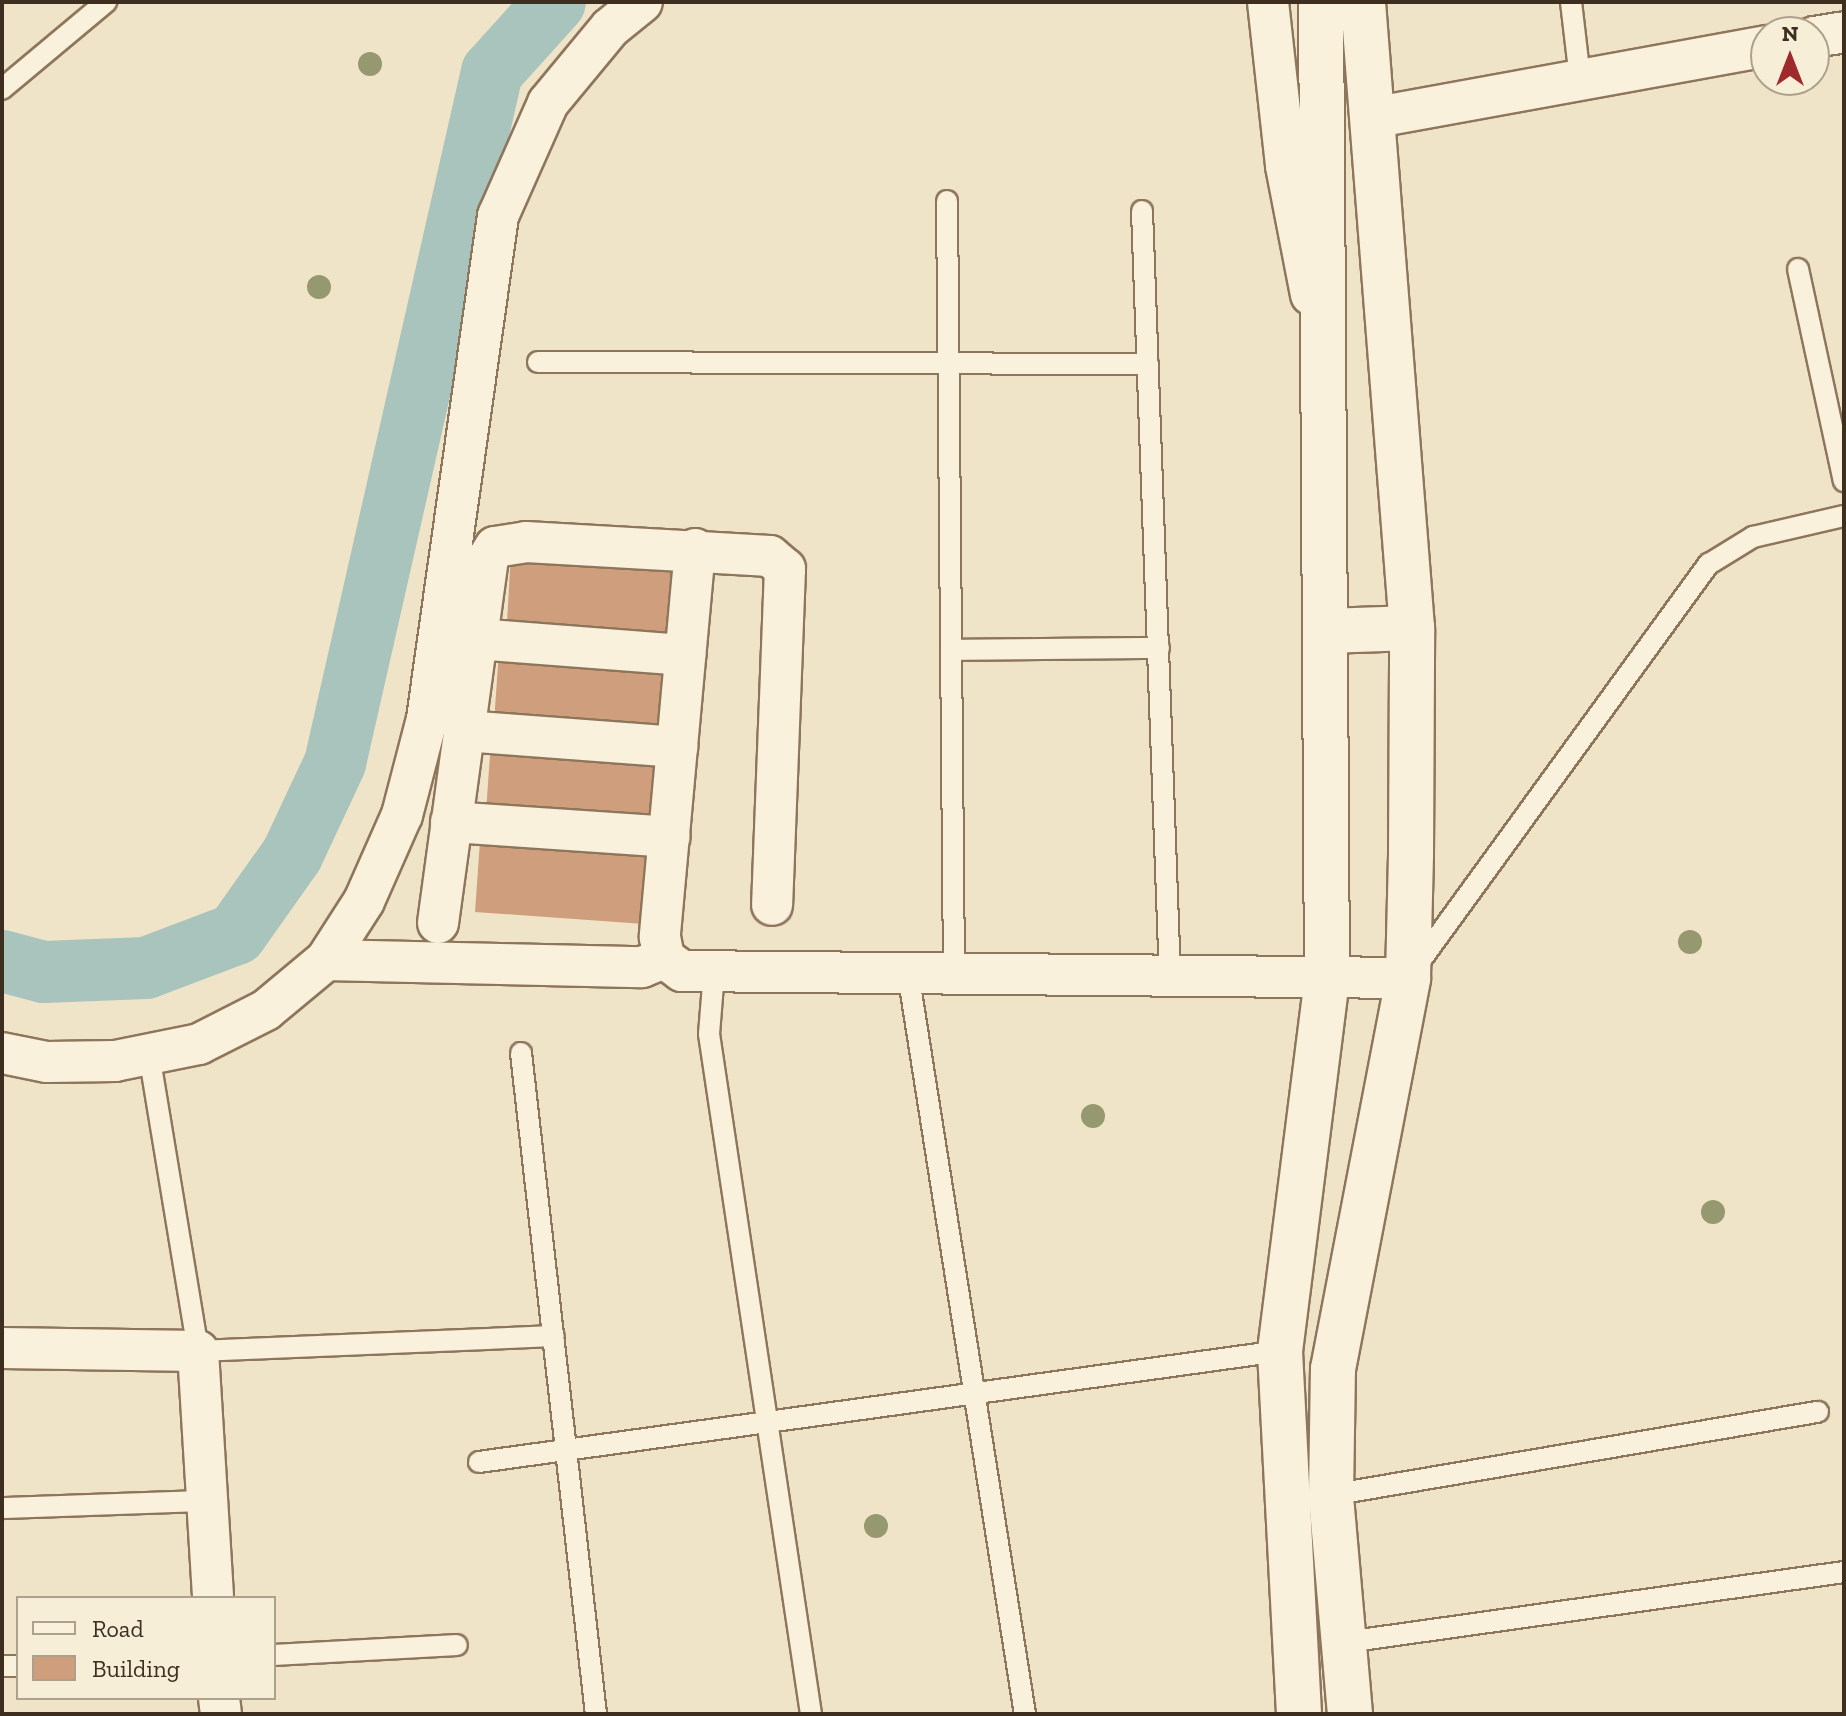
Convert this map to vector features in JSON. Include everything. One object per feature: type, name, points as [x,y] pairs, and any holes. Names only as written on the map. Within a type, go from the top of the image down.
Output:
[{"type":"street","points":[[2,1053],[47,1062],[149,1054],[199,1044],[266,1010],[326,960],[364,901],[402,815],[427,719],[498,216],[548,103],[610,28],[642,2]]},
{"type":"street","points":[[1268,2],[1286,166],[1325,369]]},
{"type":"street","points":[[1299,1714],[1280,1351],[1327,981],[1325,369],[1343,18]]},
{"type":"street","points":[[1343,18],[1371,118],[1412,628],[1408,978],[1342,1307],[1331,1495],[1339,1643],[1350,1714]]},
{"type":"street","points":[[1371,118],[1750,49]]},
{"type":"street","points":[[438,923],[476,639],[495,547],[695,549],[770,556],[790,585],[772,905]]},
{"type":"street","points":[[664,958],[669,837],[695,549]]},
{"type":"street","points":[[1327,631],[1412,628]]},
{"type":"street","points":[[476,639],[685,655]]},
{"type":"street","points":[[464,731],[677,747]]},
{"type":"street","points":[[451,822],[669,837]]},
{"type":"street","points":[[326,960],[642,967],[664,958]]},
{"type":"street","points":[[664,958],[682,971],[714,972],[1327,981],[1408,978]]},
{"type":"street","points":[[2,1348],[198,1351],[213,1596]]},
{"type":"lane","points":[[2,89],[106,2]]},
{"type":"lane","points":[[1571,2],[1580,79]]},
{"type":"lane","points":[[947,201],[954,974]]},
{"type":"lane","points":[[1142,211],[1170,977]]},
{"type":"lane","points":[[1798,269],[1844,481]]},
{"type":"lane","points":[[538,362],[948,367],[1148,364]]},
{"type":"lane","points":[[1408,978],[1709,564],[1753,537],[1844,516]]},
{"type":"lane","points":[[951,650],[1159,648]]},
{"type":"lane","points":[[714,972],[709,1034],[772,1422],[811,1714]]},
{"type":"lane","points":[[908,973],[1025,1714]]},
{"type":"lane","points":[[521,1053],[596,1714]]},
{"type":"lane","points":[[149,1054],[198,1351],[554,1336]]},
{"type":"lane","points":[[479,1462],[1280,1351]]},
{"type":"lane","points":[[1331,1495],[1818,1412]]},
{"type":"lane","points":[[2,1508],[206,1501]]},
{"type":"lane","points":[[1339,1643],[1844,1572]]},
{"type":"lane","points":[[276,1655],[457,1645]]},
{"type":"building","points":[[511,552],[681,564],[676,635],[507,622]]},
{"type":"building","points":[[499,651],[668,664],[663,734],[494,722]]},
{"type":"building","points":[[491,741],[660,753],[655,824],[486,812]]},
{"type":"building","points":[[480,841],[649,853],[644,924],[475,912]]},
{"type":"waterway","points":[[2,961],[44,972],[146,968],[236,934],[292,855],[335,763],[492,72],[555,2]]}]
